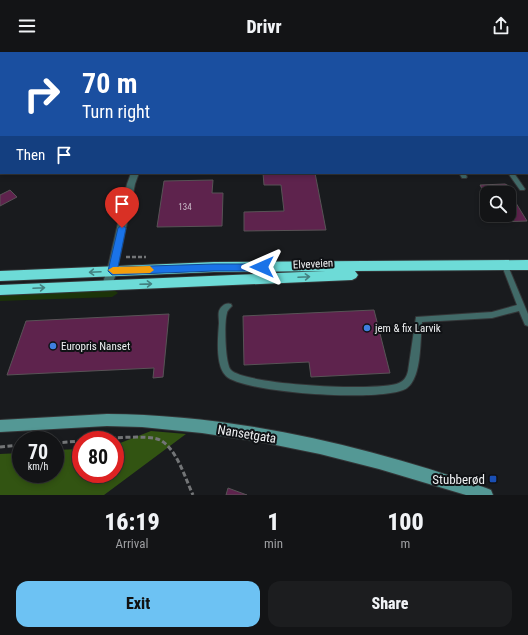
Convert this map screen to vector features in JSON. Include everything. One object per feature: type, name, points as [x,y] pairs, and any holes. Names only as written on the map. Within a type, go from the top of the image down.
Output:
[{"type":"highway","name":"Elveveien","points":[[0,276],[214,267],[528,265]]},
{"type":"highway","name":"Elveveien","points":[[0,290],[399,273],[483,266]]},
{"type":"main road","name":"Nansetgata","points":[[0,426],[106,420],[181,424],[238,432],[311,444],[422,474],[486,495]]},
{"type":"street","points":[[107,285],[112,271],[131,184],[135,174]]},
{"type":"lane","points":[[512,174],[522,189]]},
{"type":"lane","points":[[505,266],[528,323]]},
{"type":"lane","points":[[228,306],[223,311],[222,362],[228,374],[248,382],[301,389],[387,391],[402,386],[411,378],[419,319],[492,315],[521,307]]},
{"type":"path","points":[[124,437],[159,439],[172,451],[193,495]]},
{"type":"path","points":[[0,447],[12,446]]},
{"type":"green space","points":[[114,290],[118,293],[112,297],[0,301],[0,294]]},
{"type":"green space","points":[[151,431],[186,434],[124,480],[124,442]]},
{"type":"green space","points":[[72,449],[72,483],[120,483],[104,495],[0,495],[0,454],[12,453],[12,483],[64,483],[64,450]]},
{"type":"building","points":[[263,174],[315,174],[326,230],[244,231],[244,212],[284,211],[281,185],[264,185]]},
{"type":"building","points":[[213,180],[212,193],[223,193],[222,226],[157,227],[164,181]]},
{"type":"building","points":[[505,184],[509,186],[481,186]]},
{"type":"building","points":[[10,190],[17,197],[0,206],[0,195]]},
{"type":"building","points":[[516,203],[527,221],[516,221]]},
{"type":"building","points":[[374,310],[390,373],[311,377],[309,362],[244,365],[243,316]]},
{"type":"building","points":[[169,314],[163,377],[153,378],[154,368],[7,375],[26,321]]},
{"type":"building","points":[[228,488],[247,495],[226,495]]},
{"type":"slow traffic","points":[[113,270],[112,271],[150,270]]},
{"type":"place","name":"jem & fix Larvik","points":[[367,328]]},
{"type":"place","name":"Europris Nanset","points":[[53,346]]},
{"type":"place","name":"Stubberød","points":[[493,479]]},
{"type":"route","points":[[122,228],[112,271],[214,267],[262,267]]}]
